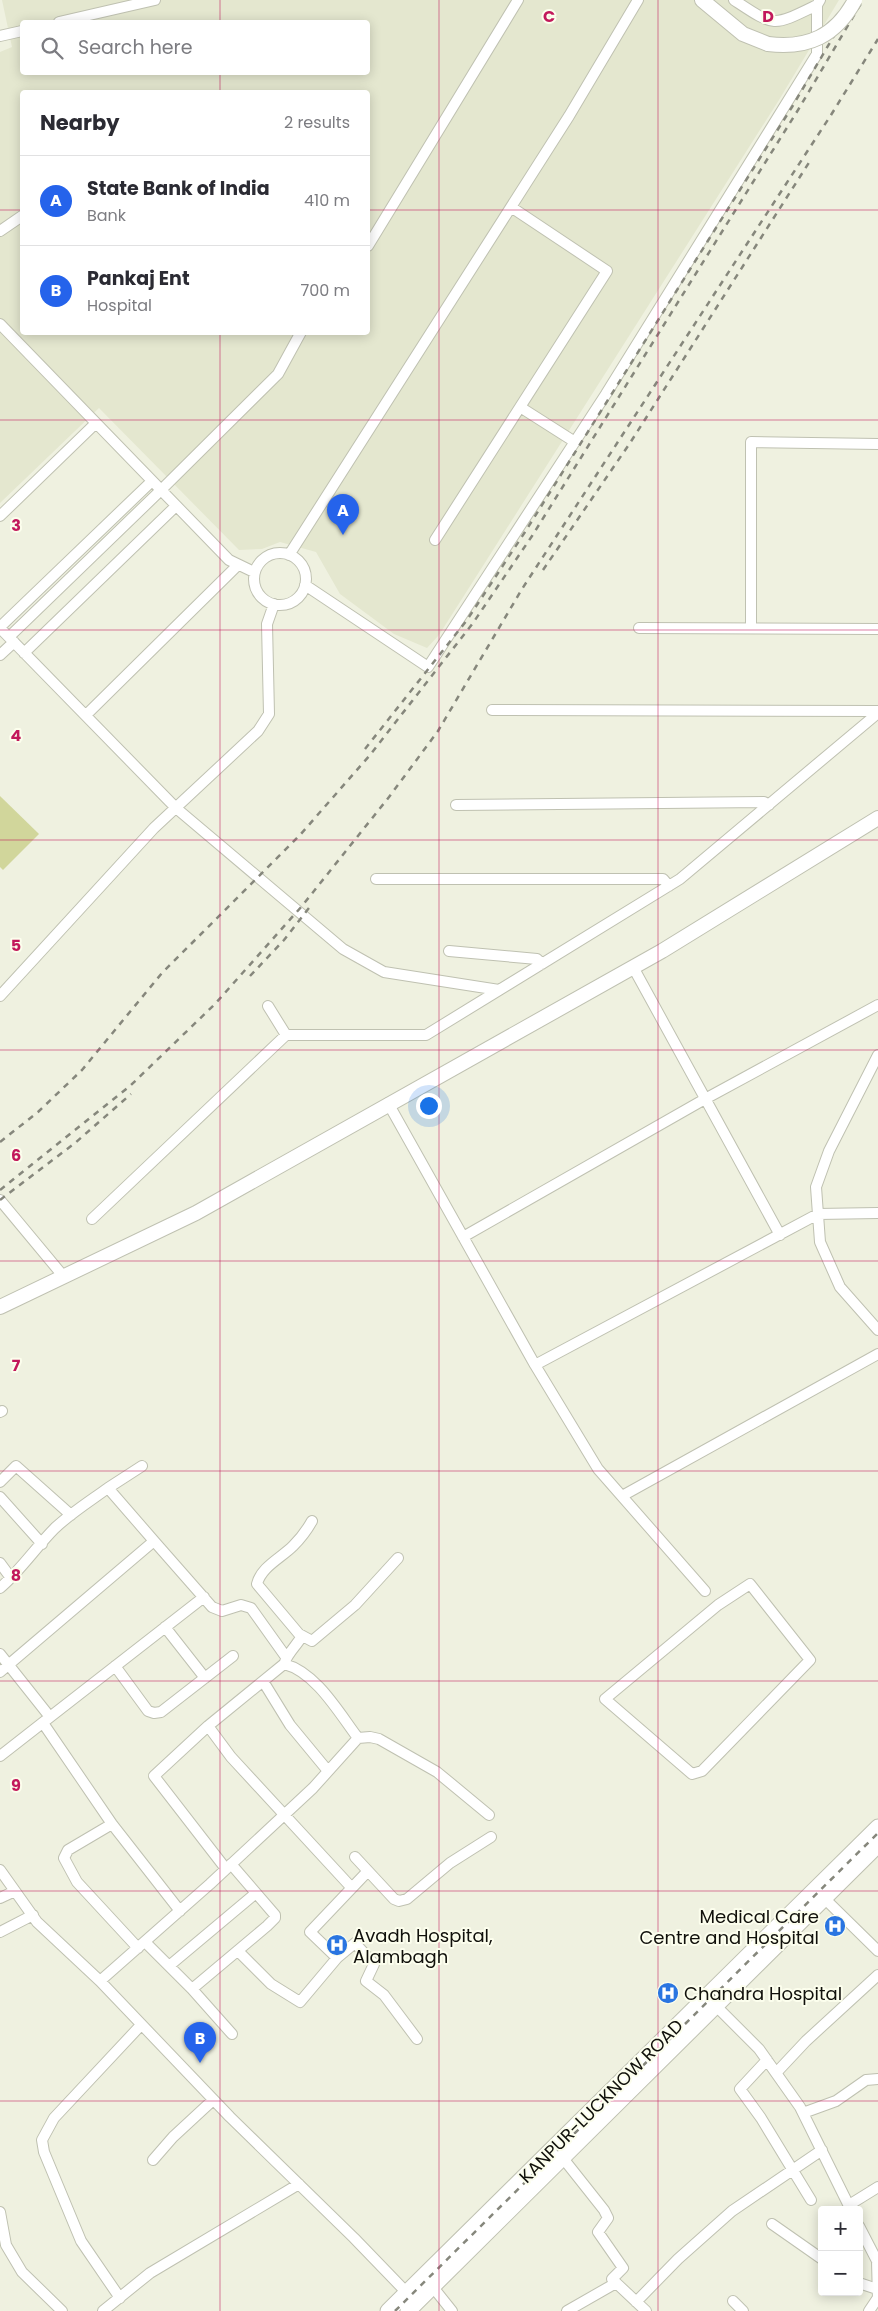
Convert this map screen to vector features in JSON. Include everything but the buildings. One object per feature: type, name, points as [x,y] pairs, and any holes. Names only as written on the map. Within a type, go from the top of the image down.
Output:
[{"type":"main road","name":"KANPUR-LUCKNOW ROAD","points":[[410,2302],[878,1827]]},
{"type":"main road","name":"KANPUR-LUCKNOW ROAD","points":[[388,2311],[410,2302],[432,2286],[878,1845]]},
{"type":"street","points":[[68,20],[155,0]]},
{"type":"street","points":[[289,555],[569,116],[638,0]]},
{"type":"street","points":[[702,0],[743,34],[768,44],[793,45],[825,36],[840,22],[855,0]]},
{"type":"street","points":[[305,584],[428,667],[575,442],[817,54],[818,3],[784,20],[766,21],[734,0]]},
{"type":"street","points":[[370,243],[516,1]]},
{"type":"street","points":[[1,34],[20,31]]},
{"type":"street","points":[[435,540],[607,270],[511,207]]},
{"type":"street","points":[[0,231],[20,217]]},
{"type":"street","points":[[0,324],[229,560],[254,572]]},
{"type":"street","points":[[0,655],[12,639],[278,374],[299,335]]},
{"type":"street","points":[[520,407],[575,442]]},
{"type":"street","points":[[0,516],[96,423]]},
{"type":"street","points":[[751,628],[751,442],[878,444]]},
{"type":"street","points":[[152,481],[0,627],[176,808],[343,949],[384,972],[499,990]]},
{"type":"street","points":[[24,653],[176,506]]},
{"type":"street","points":[[276,553],[289,555],[302,565],[305,573],[305,584],[301,593],[293,601],[286,604],[274,604],[264,600],[257,592],[254,585],[254,572],[257,565],[266,556],[276,553]]},
{"type":"street","points":[[86,716],[238,565]]},
{"type":"street","points":[[0,996],[154,828],[258,731],[269,714],[267,624],[274,604]]},
{"type":"street","points":[[639,628],[878,629]]},
{"type":"street","points":[[492,710],[878,712]]},
{"type":"street","points":[[92,1219],[286,1035],[426,1035],[669,886],[769,805],[878,712]]},
{"type":"street","points":[[456,804],[764,802],[769,805]]},
{"type":"street","points":[[0,1307],[196,1214],[633,967],[878,818]]},
{"type":"street","points":[[376,879],[663,879],[669,886]]},
{"type":"street","points":[[449,951],[537,959],[542,964]]},
{"type":"street","points":[[633,967],[780,1234]]},
{"type":"street","points":[[463,1237],[705,1099],[878,1004]]},
{"type":"street","points":[[268,1006],[286,1035]]},
{"type":"street","points":[[878,1055],[829,1151],[816,1187],[820,1242],[840,1287],[878,1330]]},
{"type":"street","points":[[388,1104],[535,1365],[598,1469],[705,1590]]},
{"type":"street","points":[[0,1200],[64,1277]]},
{"type":"street","points":[[535,1365],[818,1214],[878,1213]]},
{"type":"street","points":[[622,1496],[878,1354]]},
{"type":"street","points":[[0,1482],[16,1466],[71,1515]]},
{"type":"street","points":[[0,1588],[54,1530],[71,1515],[142,1466]]},
{"type":"street","points":[[108,1488],[212,1607],[222,1611],[241,1605],[251,1608],[285,1661],[303,1672],[315,1684],[358,1738]]},
{"type":"street","points":[[0,1497],[42,1544]]},
{"type":"street","points":[[312,1521],[293,1546],[259,1575],[257,1584],[302,1636],[312,1641],[321,1635],[334,1620],[355,1605],[398,1558]]},
{"type":"street","points":[[0,1672],[154,1541]]},
{"type":"street","points":[[0,1563],[11,1578]]},
{"type":"street","points":[[750,1584],[810,1660],[702,1771],[692,1774],[604,1699],[718,1605],[750,1584]]},
{"type":"street","points":[[0,1756],[204,1597]]},
{"type":"street","points":[[165,1627],[205,1678]]},
{"type":"street","points":[[192,1989],[238,1951],[275,1918],[275,1915],[229,1866],[154,1776],[208,1726],[285,1661],[302,1636]]},
{"type":"street","points":[[0,1654],[46,1720],[112,1824],[180,1911]]},
{"type":"street","points":[[115,1666],[148,1710],[154,1713],[161,1712],[233,1656]]},
{"type":"street","points":[[266,1686],[290,1724],[328,1771]]},
{"type":"street","points":[[208,1726],[231,1758],[352,1887]]},
{"type":"street","points":[[100,1982],[180,1911],[284,1814],[328,1771],[358,1738],[370,1736],[379,1739],[437,1772],[489,1815]]},
{"type":"street","points":[[112,1824],[68,1850],[64,1858],[77,1882],[141,1945],[169,1966],[232,2034]]},
{"type":"street","points":[[355,1857],[394,1899],[399,1901],[407,1899],[450,1863],[492,1837]]},
{"type":"street","points":[[0,1870],[33,1915],[213,2100],[298,2184],[410,2302]]},
{"type":"street","points":[[337,1958],[310,1932],[368,1871]]},
{"type":"street","points":[[0,1898],[15,1891]]},
{"type":"street","points":[[169,1966],[256,1893]]},
{"type":"street","points":[[824,1898],[878,1951]]},
{"type":"street","points":[[0,1932],[33,1915]]},
{"type":"street","points":[[238,1951],[271,1984],[300,2002],[337,1958],[355,1943],[374,1964],[366,1981],[384,1995],[417,2039]]},
{"type":"street","points":[[776,2073],[806,2041],[878,1975]]},
{"type":"street","points":[[715,2005],[759,2049],[803,2113],[850,2206]]},
{"type":"street","points":[[120,2298],[81,2241],[44,2152],[42,2140],[54,2118],[142,2025]]},
{"type":"street","points":[[767,2060],[740,2090],[761,2118],[811,2200]]},
{"type":"street","points":[[803,2113],[836,2101],[866,2080],[878,2079]]},
{"type":"street","points":[[153,2160],[173,2137],[213,2100]]},
{"type":"street","points":[[636,2302],[678,2259],[732,2211],[822,2150]]},
{"type":"street","points":[[562,2158],[604,2210],[608,2218],[598,2232],[623,2268],[612,2279],[646,2311]]},
{"type":"street","points":[[103,2311],[150,2273],[298,2184]]},
{"type":"street","points":[[851,2206],[878,2188]]},
{"type":"street","points":[[0,2212],[6,2245],[22,2272],[62,2311]]},
{"type":"street","points":[[772,2224],[818,2256]]},
{"type":"street","points":[[863,2234],[877,2261],[877,2296],[870,2311]]},
{"type":"street","points":[[567,2311],[616,2283]]},
{"type":"street","points":[[863,2285],[877,2296]]},
{"type":"street","points":[[432,2286],[452,2311]]},
{"type":"street","points":[[733,2301],[743,2311]]},
{"type":"shaded area","points":[[2,0],[839,0],[779,100],[439,635],[427,648],[394,634],[340,594],[316,552],[280,542],[262,549],[239,550],[99,408],[0,503],[0,52],[12,47]]},
{"type":"green space","points":[[0,796],[39,834],[3,870],[0,867]]},
{"type":"railway","points":[[365,749],[467,620],[525,532],[792,107],[855,0]]},
{"type":"railway","points":[[0,1142],[38,1112],[82,1070],[162,973],[300,835],[370,755],[473,623],[532,536],[798,110],[863,0]]},
{"type":"railway","points":[[0,1190],[130,1086],[215,1004],[302,906],[389,797],[438,731],[522,589],[831,115],[878,39]]},
{"type":"railway","points":[[543,570],[630,443],[810,161]]},
{"type":"railway","points":[[250,976],[284,940],[309,908]]},
{"type":"railway","points":[[0,1200],[75,1143],[131,1094]]},
{"type":"railway","points":[[395,2311],[878,1833]]},
{"type":"place","name":"State Bank of India","points":[[343,535]]},
{"type":"place","name":"Medical Care Centre and Hospital","points":[[835,1926]]},
{"type":"place","name":"Avadh Hospital, Alambagh","points":[[337,1945]]},
{"type":"place","name":"Chandra Hospital","points":[[668,1993]]},
{"type":"place","name":"Pankaj Ent","points":[[200,2063]]}]
